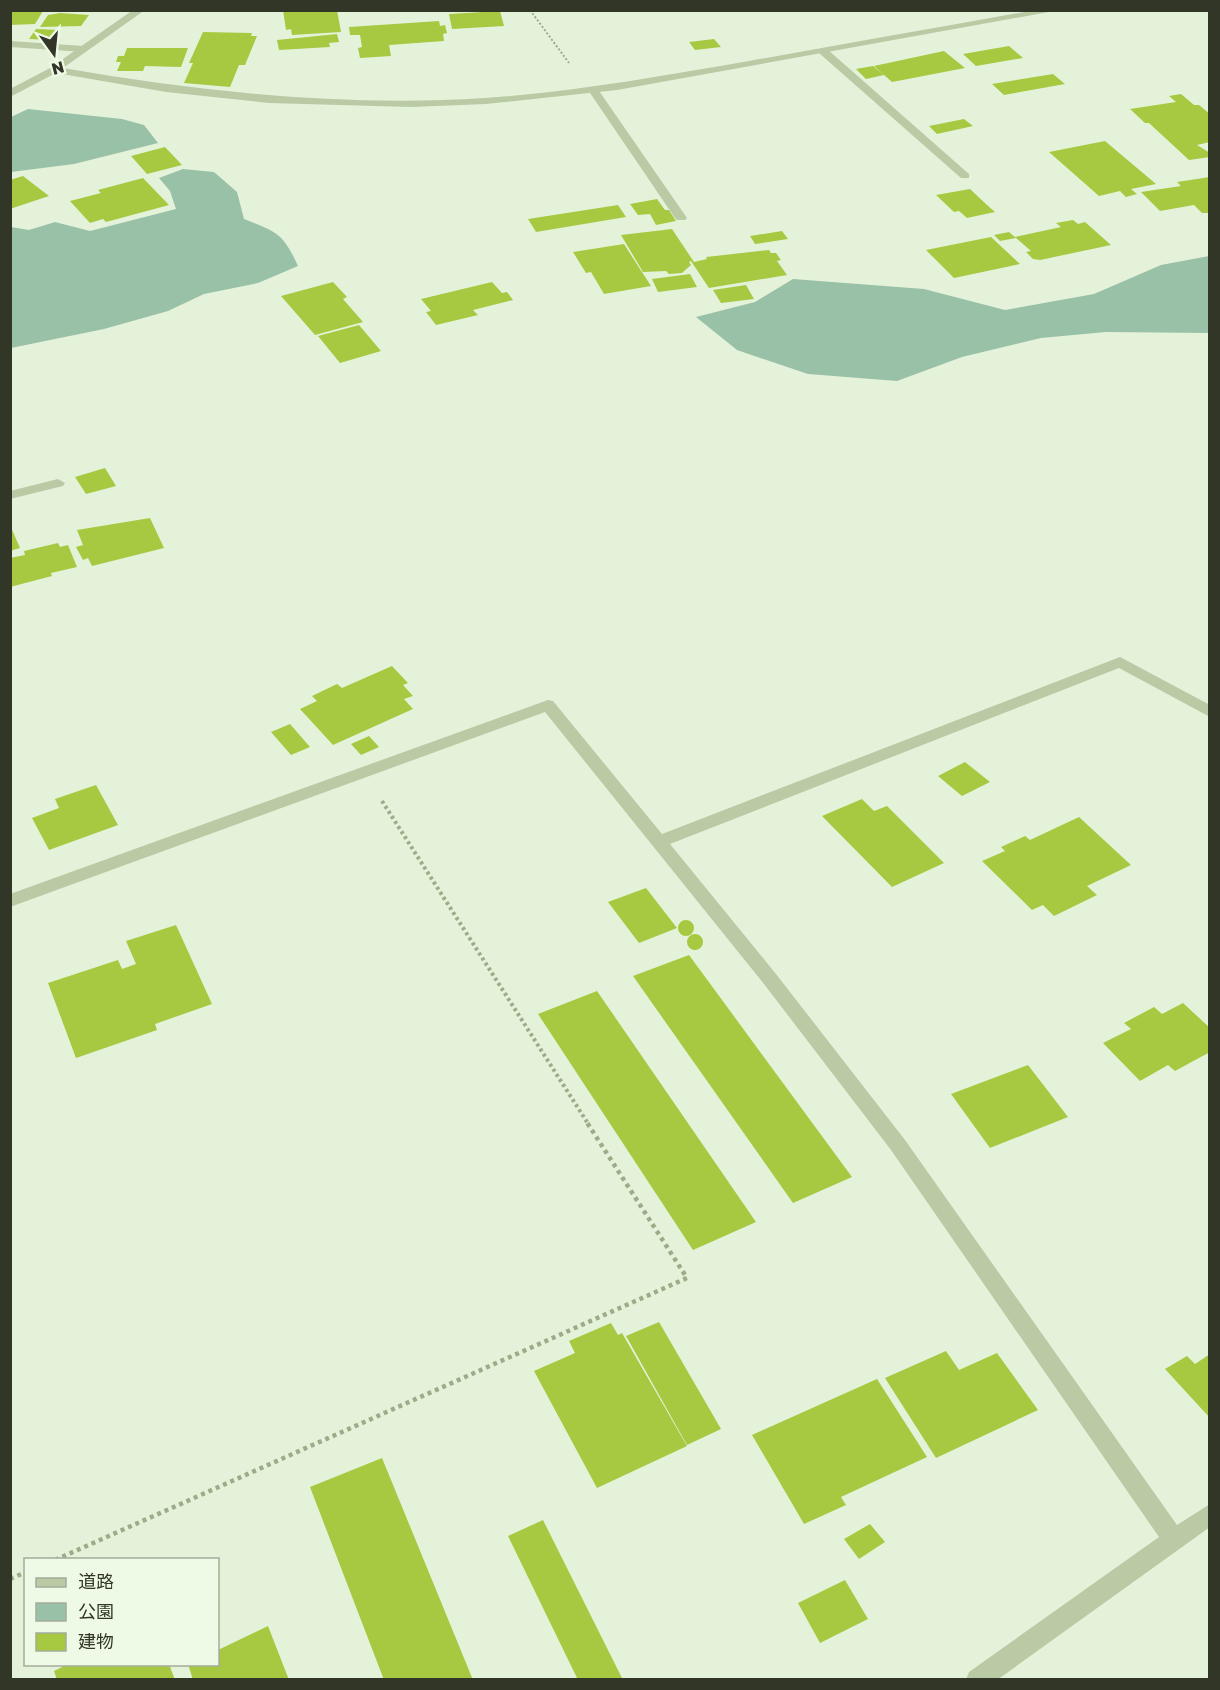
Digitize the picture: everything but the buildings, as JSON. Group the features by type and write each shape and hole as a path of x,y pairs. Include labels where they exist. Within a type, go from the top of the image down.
{"street":[{"path":"10,94 54,70 140,10"},
{"path":"54,70 166,89 269,100 411,104 486,101 590,91 1055,10"},
{"path":"10,44 84,49"},
{"path":"823,51 965,176"},
{"path":"590,91 681,218"},
{"path":"10,495 58,483"},
{"path":"660,841 1119,662 1209,712"},
{"path":"10,901 548,705 770,979 898,1145 1173,1538"},
{"path":"976,1680 1209,1514"}],"path":[{"path":"531,10 590,91"},
{"path":"59,1558 687,1278 364,772"},
{"path":"10,1579 24,1573"}],"green space":[{"path":"28,109 122,119 144,125 158,143 74,164 11,172 11,117"},
{"path":"183,169 214,172 237,192 244,219 278,235 288,247 298,266 258,283 204,294 168,311 104,329 11,348 11,227 29,230 55,222 90,231 176,209 170,191 159,178"},
{"path":"1209,256 1209,333 1106,332 1041,338 962,357 897,381 808,374 737,350 696,317 755,302 793,279 924,289 1005,310 1094,294 1161,265"}]}
